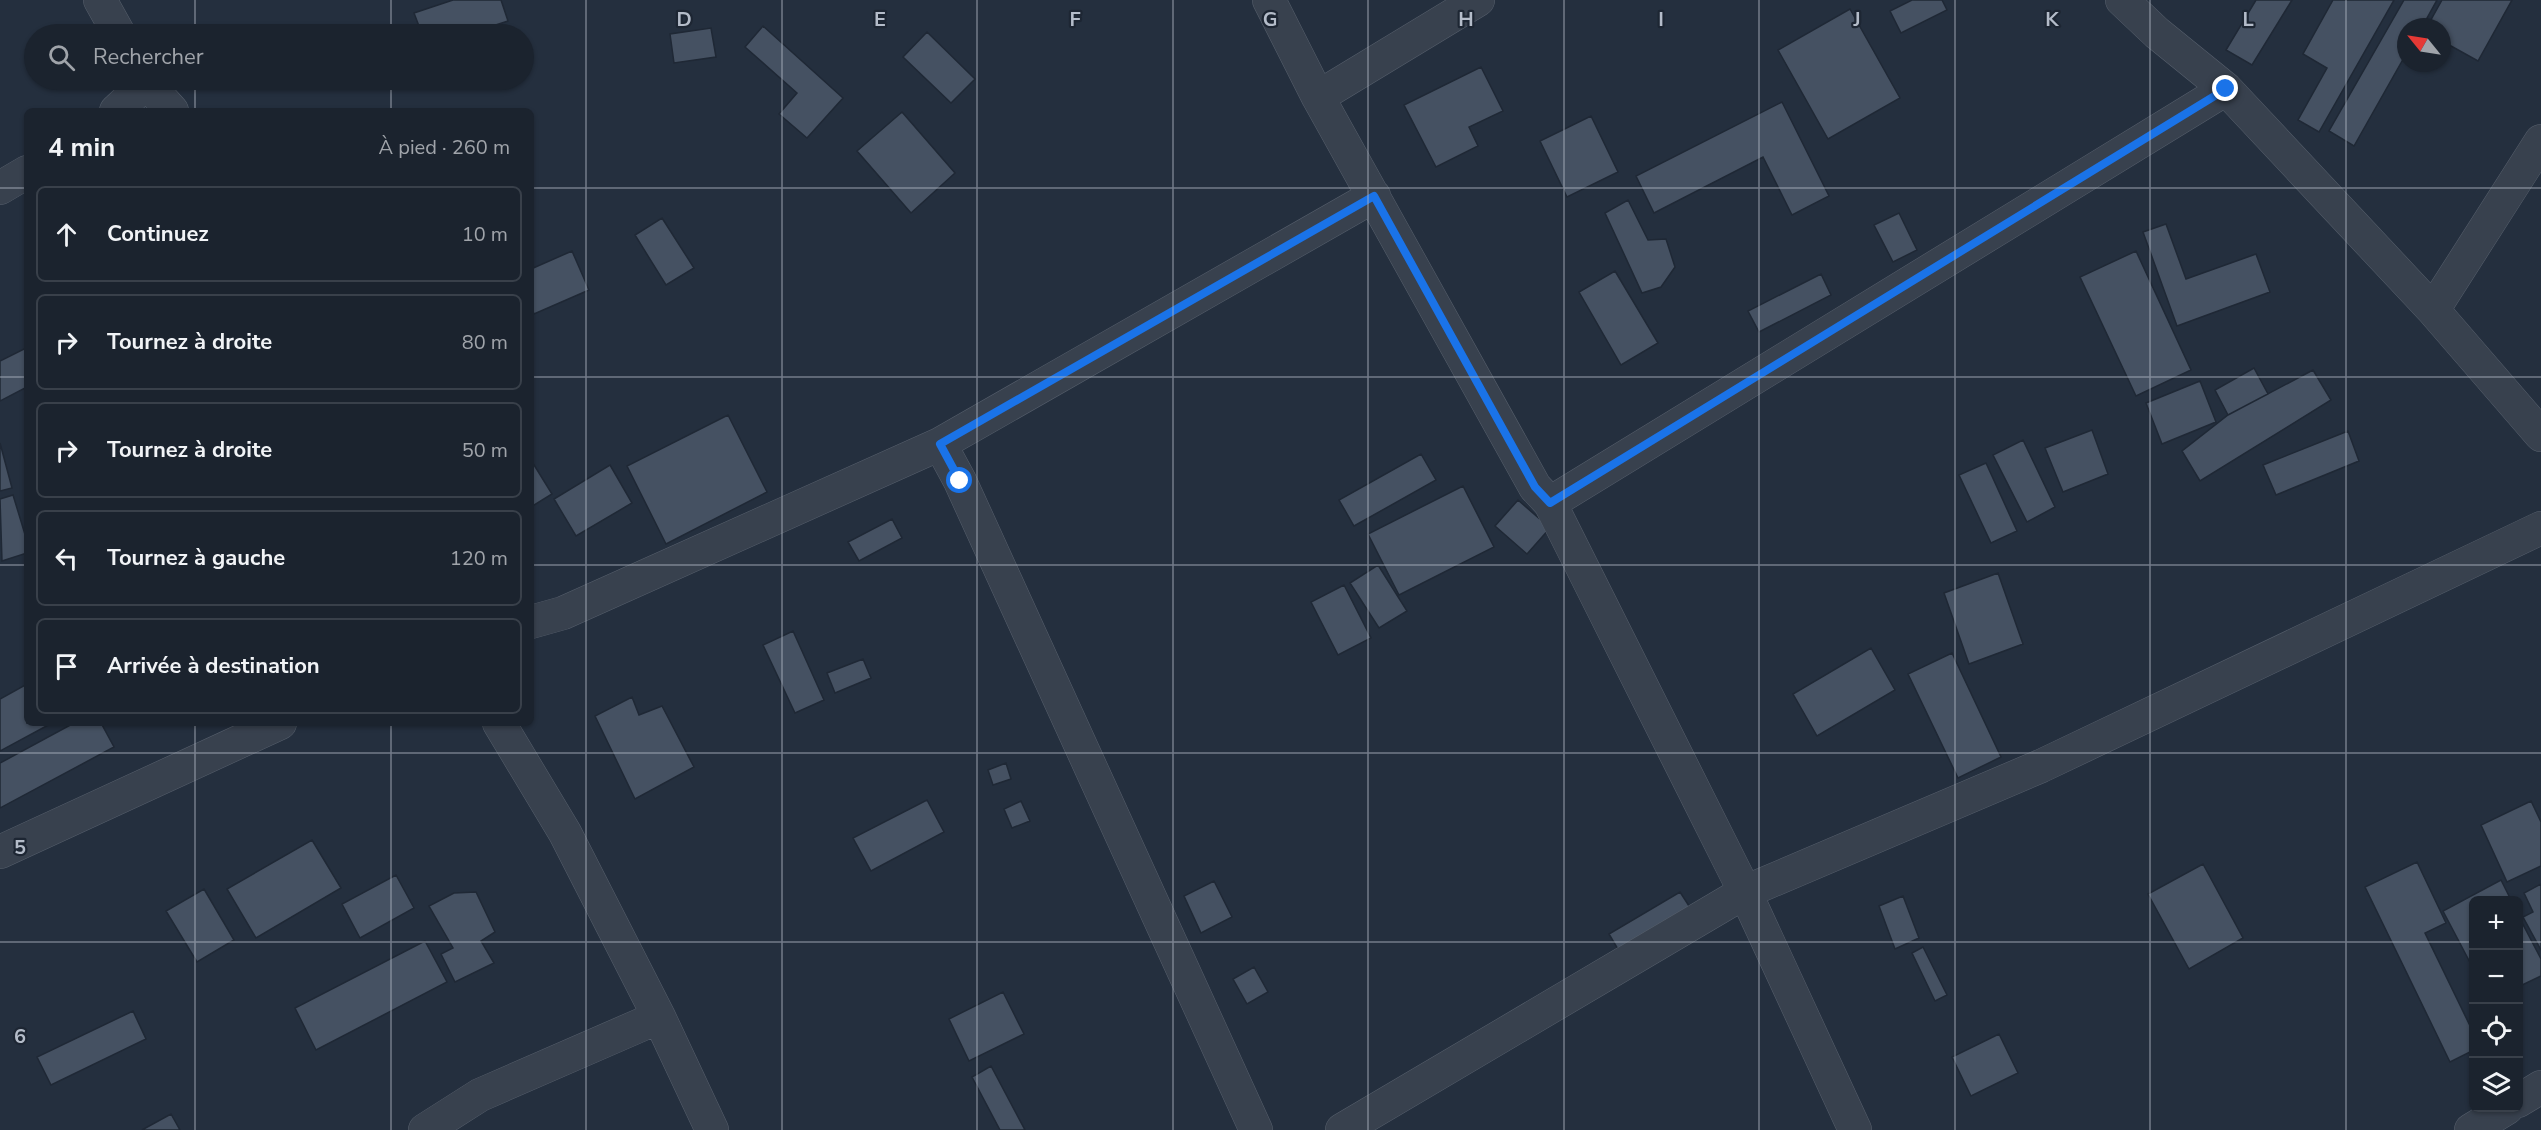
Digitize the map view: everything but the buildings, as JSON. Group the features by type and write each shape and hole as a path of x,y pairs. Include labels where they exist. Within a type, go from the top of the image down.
{"street":[{"path":"100,0 113,24"},
{"path":"1269,0 1318,97 1535,487 1550,503 1746,892 1855,1130"},
{"path":"1318,97 1478,0"},
{"path":"2122,0 2157,33 2226,89 2433,310 2541,435"},
{"path":"1550,503 2226,89"},
{"path":"119,108 136,90"},
{"path":"153,90 169,108"},
{"path":"2433,310 2541,141"},
{"path":"0,188 24,174"},
{"path":"534,621 563,612 940,444 1374,196"},
{"path":"940,444 960,481 1256,1130"},
{"path":"1342,1130 1746,892 2042,766 2541,528"},
{"path":"0,852 273,726"},
{"path":"501,726 565,833 659,1017 712,1130"},
{"path":"425,1130 480,1095 659,1017"},
{"path":"2523,1098 2541,1087"},
{"path":"2470,1130 2500,1112"}],"route":[{"path":"960,481 940,444 1374,196 1535,487 1550,503 2226,89"}]}
